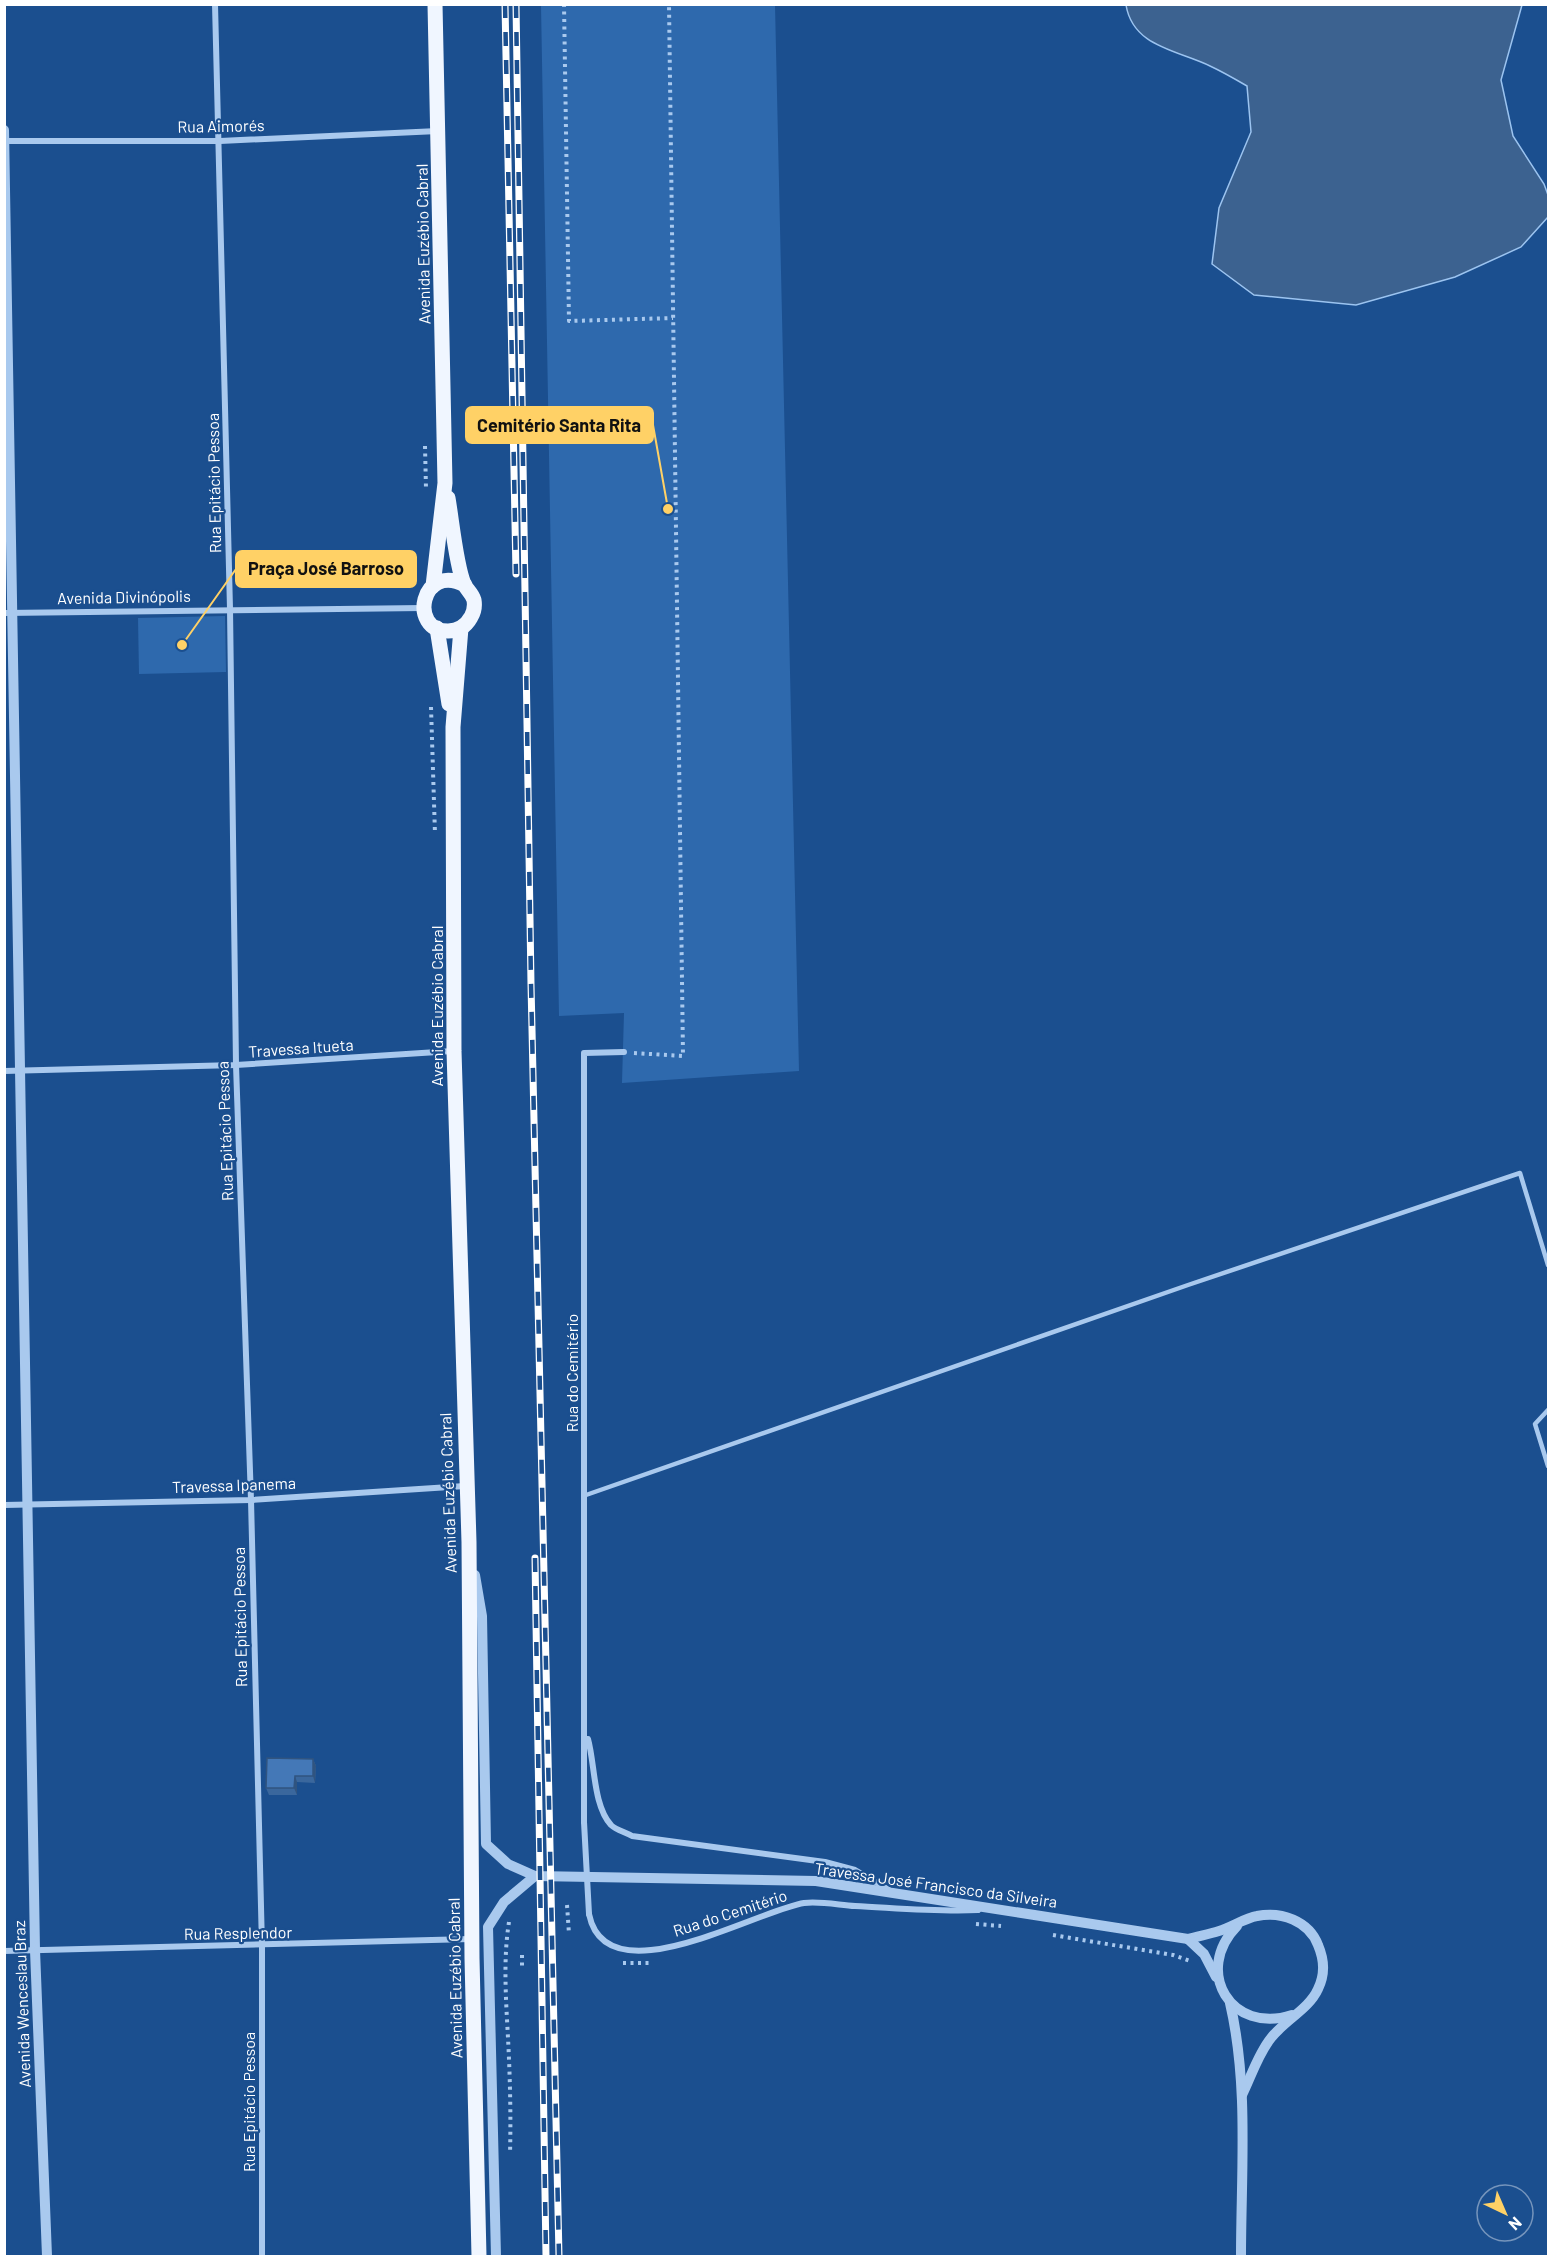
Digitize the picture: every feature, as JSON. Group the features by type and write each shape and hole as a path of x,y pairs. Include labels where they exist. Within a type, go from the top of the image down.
{"main road":[{"name":"Avenida Euzébio Cabral","path":"433,586 445,483 435,4"},
{"name":"Avenida Euzébio Cabral","path":"445,483 465,585 474,599 472,616 461,628 453,727 454,1051 465,1486 469,1542 472,1940 479,2256"},
{"path":"461,628 445,631 437,628 430,623 423,608 427,592 433,586 449,580 465,585"},
{"name":"Avenida Euzébio Cabral","path":"437,628 453,727"}],"street":[{"name":"Rua Epitácio Pessoa","path":"215,4 230,609 236,1065 251,1500 262,1947 262,2256"},
{"name":"Avenida Wenceslau Braz","path":"4,130 8,613 28,1505 35,1950 47,2256"},
{"name":"Rua Aimorés","path":"5,141 220,141 438,131"},
{"name":"Avenida Divinópolis","path":"8,613 423,608"},
{"name":"Travessa Itueta","path":"4,1071 236,1065 454,1051"},
{"name":"Rua do Cemitério","path":"624,1052 584,1053 586,1495 584,1822 589,1914 597,1934 612,1946 635,1953 665,1948 805,1903 945,1911 1007,1910"},
{"name":"Travessa Ipanema","path":"4,1505 251,1500 465,1486"},
{"name":"Travessa José Francisco da Silveira","path":"469,1542 482,1616 486,1844 508,1864 535,1876 816,1881 892,1891 1188,1939 1239,1924 1255,1916 1281,1916 1305,1926 1316,1940 1322,1956 1323,1973 1318,1989 1308,2003 1270,2038 1242,2095"},
{"name":"Rua do Cemitério","path":"586,1732 594,1763 598,1801 612,1826 632,1836 825,1862 855,1870 892,1891"},
{"path":"496,2256 488,1927 504,1902 535,1876"},
{"name":"Travessa José Francisco da Silveira","path":"1221,1988 1217,1970 1219,1953 1227,1936 1239,1924"},
{"name":"Travessa José Francisco da Silveira","path":"1188,1939 1204,1954 1230,2002 1244,2013 1261,2019 1278,2019 1295,2014"},
{"name":"Rua Resplendor","path":"4,1952 472,1940"},
{"name":"Travessa José Francisco da Silveira","path":"1230,2002 1236,2027 1242,2095 1241,2256"}],"lane":[{"path":"586,1495 1188,1285 1520,1173 1548,1265"},
{"path":"1548,1410 1535,1424 1548,1466"}],"path":[{"path":"564,4 568,321 673,318"},
{"path":"624,1052 683,1056 669,4"},
{"path":"567,1905 569,1934"},
{"path":"510,2157 507,1959 511,1915"},
{"path":"968,1923 1011,1927"},
{"path":"1043,1933 1173,1955 1194,1965"},
{"path":"522,1955 522,1970"},
{"path":"620,1962 644,1964 654,1962"}],"shaded area":[{"path":"541,5 775,5 799,1071 622,1083 624,1013 559,1016"},
{"path":"1126,5 1522,5 1501,80 1513,136 1544,184 1548,195 1548,217 1521,247 1455,277 1356,305 1254,295 1212,264 1219,208 1251,132 1247,86 1210,66 1147,39 1130,19"},
{"path":"225,616 226,672 139,674 138,618"}],"building":[{"path":"267,1758 313,1759 313,1776 295,1776 294,1788 266,1788"}],"railway":[{"path":"505,4 516,574"},
{"path":"516,4 531,984 559,2256"},
{"path":"535,1558 546,2256"}],"place":[{"name":"Cemitério Santa Rita","path":"668,509"},
{"name":"Praça José Barroso","path":"182,645"}]}
